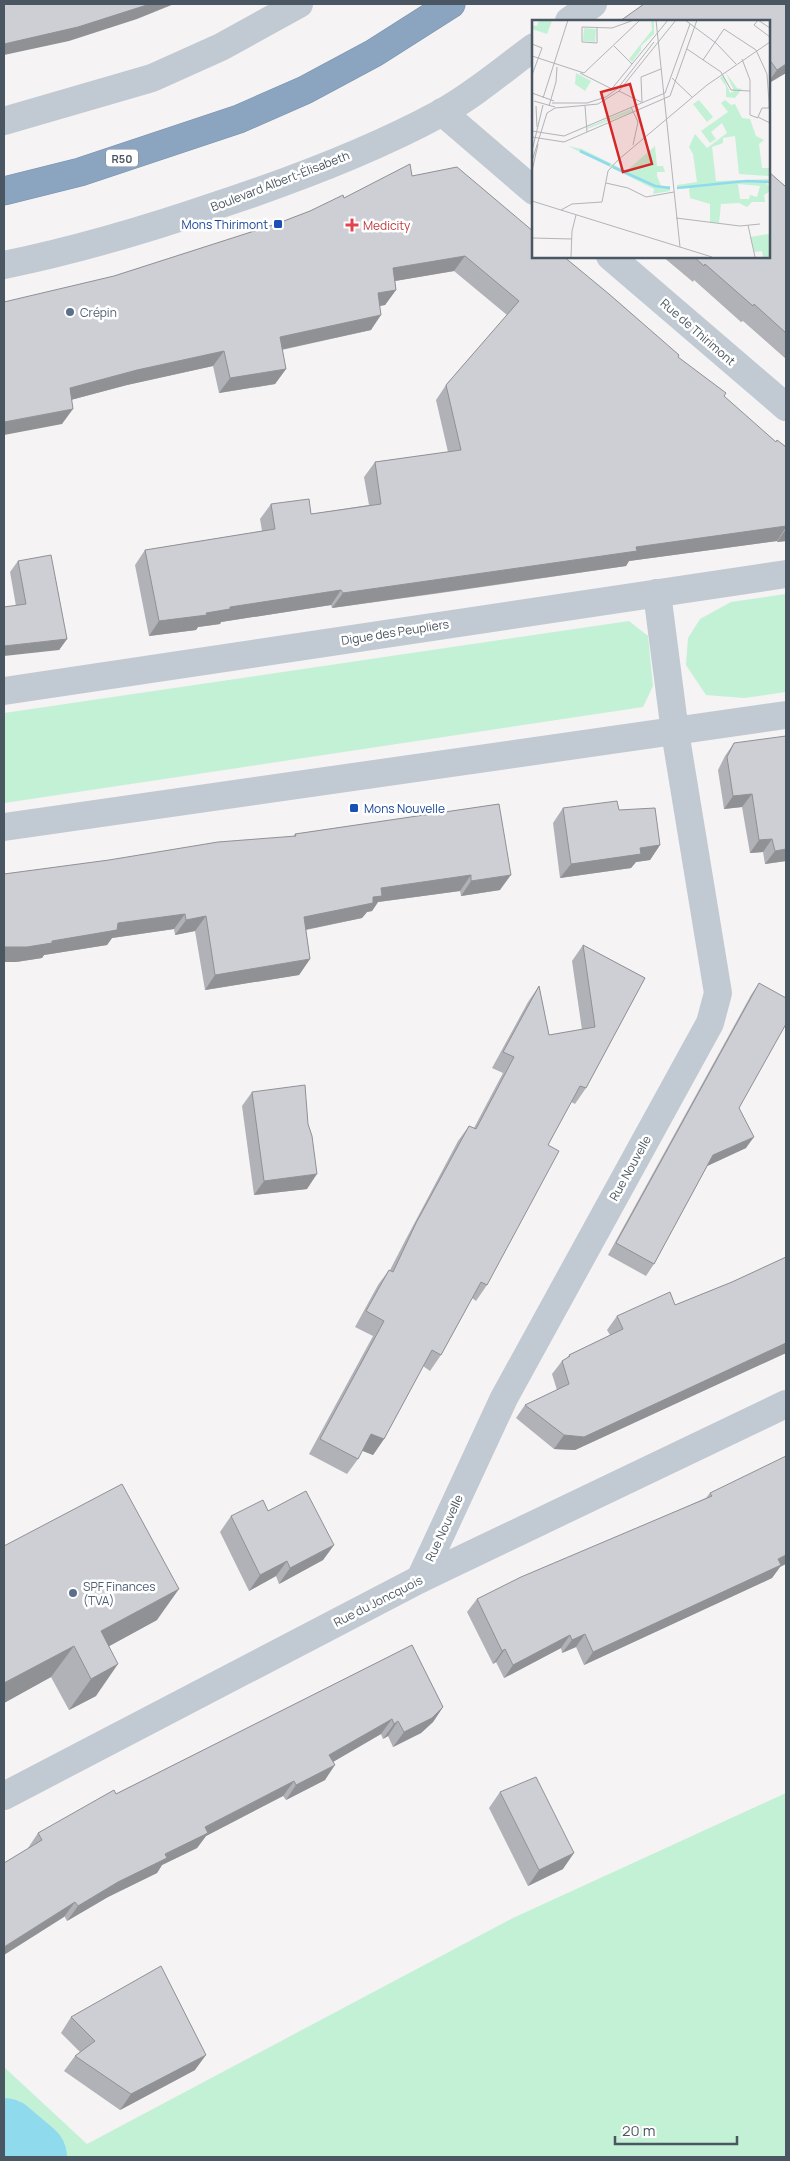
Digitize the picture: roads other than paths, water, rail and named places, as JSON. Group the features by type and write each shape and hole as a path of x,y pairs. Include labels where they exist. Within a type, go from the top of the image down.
{"highway":[{"name":"R50","path":"4,191 80,172 239,119 305,90 365,57 452,4"},
{"path":"4,209 87,183 239,119"}],"street":[{"path":"570,20 593,4"},
{"path":"4,121 152,78 221,46 286,7"},
{"name":"Boulevard Albert-Élisabeth","path":"4,264 47,256 157,226 270,188 370,147 442,112 532,48"},
{"path":"442,112 532,188"},
{"name":"Rue de Thirimont","path":"612,258 786,407"},
{"name":"Digue des Peupliers","path":"4,691 786,574"},
{"name":"Rue Nouvelle","path":"420,1579 504,1398 710,1023 718,993 675,732 657,593"},
{"path":"4,827 786,715"},
{"name":"Rue du Joncquois","path":"4,1796 420,1579 786,1404"}],"waterway":[{"path":"4,2135 30,2157"}],"place":[{"name":"Mons Thirimont","path":"278,224"},
{"name":"Medicity","path":"352,225"},
{"name":"Crépin","path":"70,312"},
{"name":"Mons Nouvelle","path":"354,808"},
{"name":"SPF Finances (TVA)","path":"73,1593"}]}
